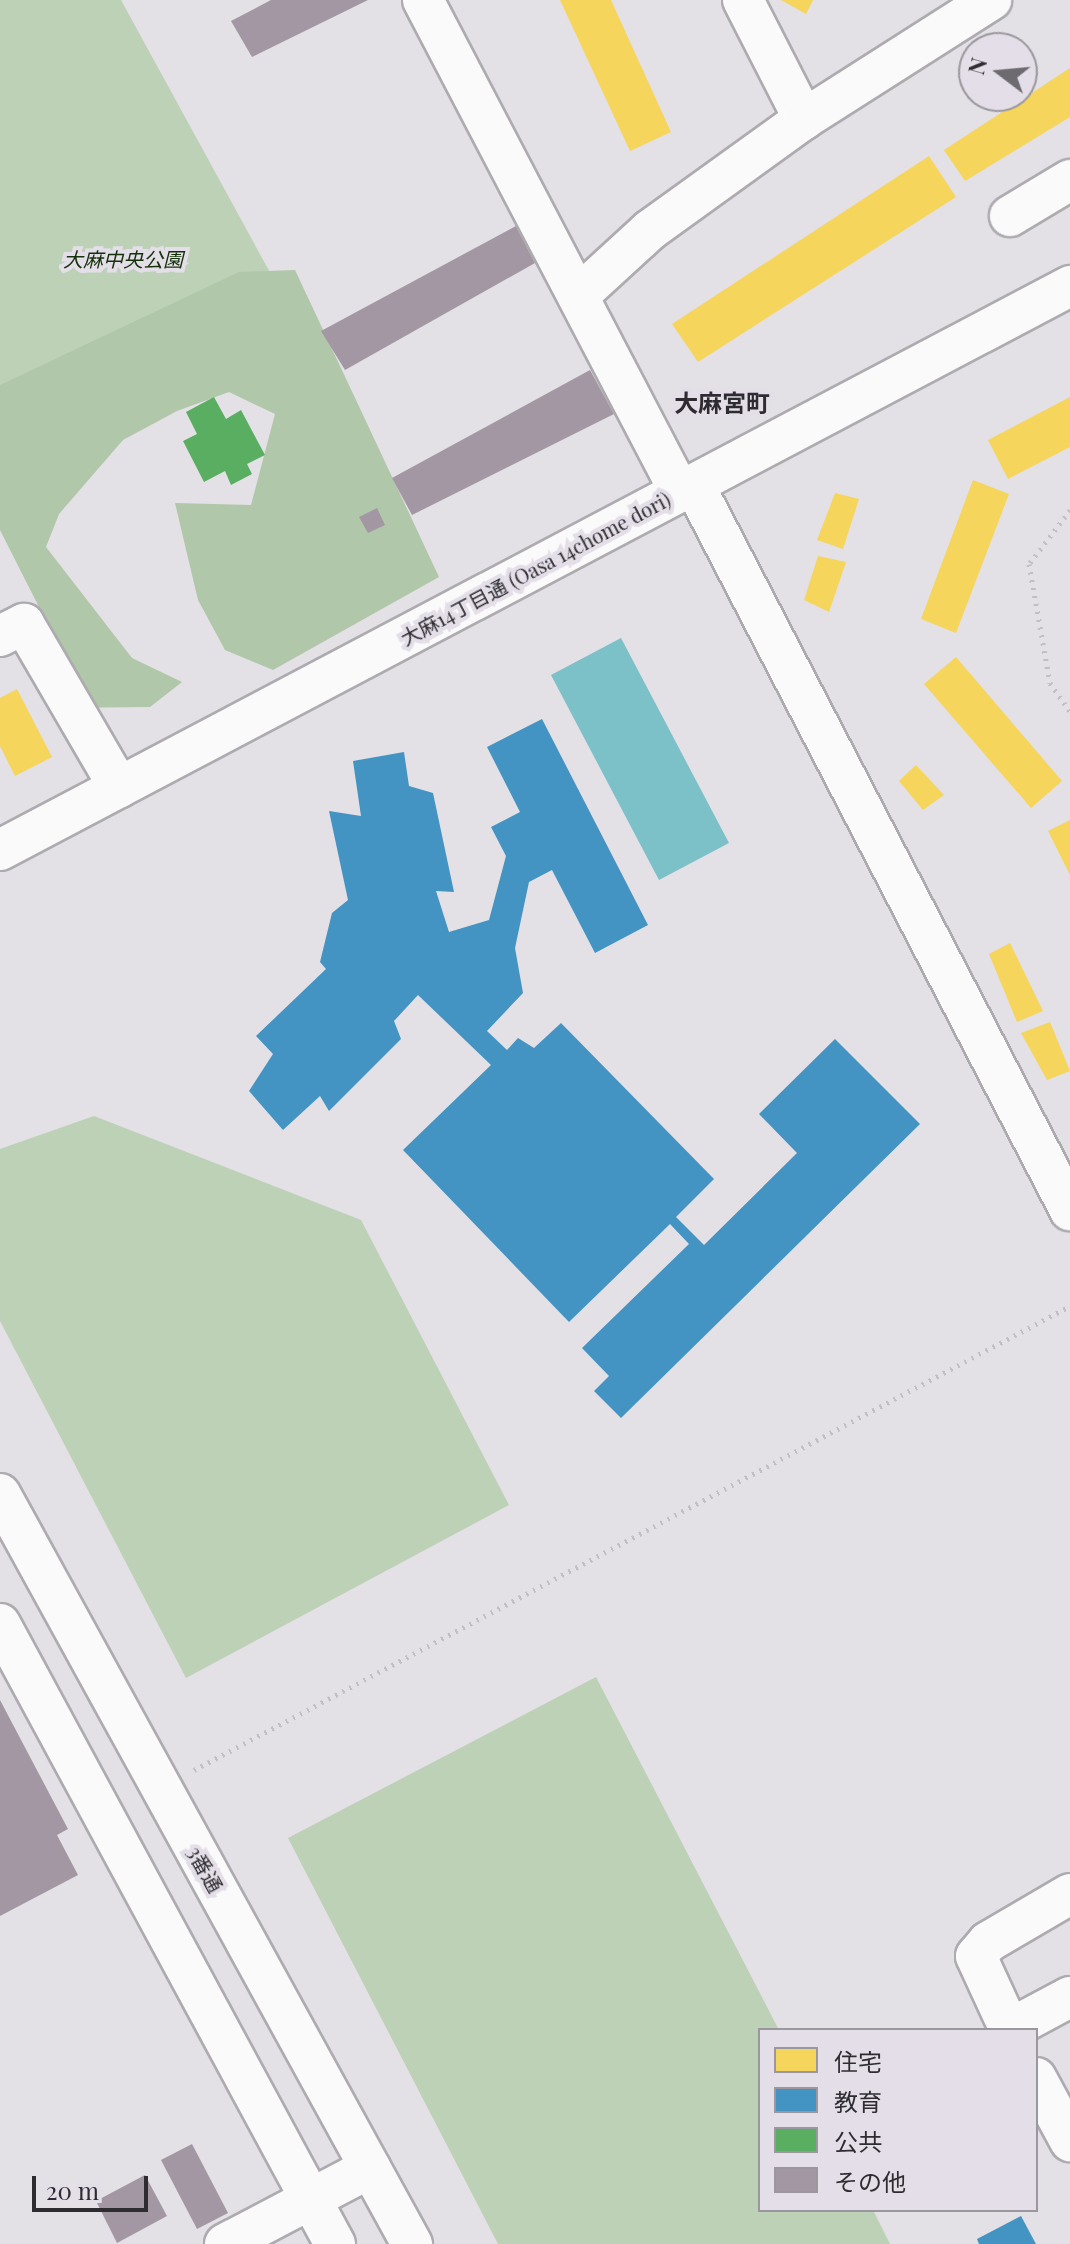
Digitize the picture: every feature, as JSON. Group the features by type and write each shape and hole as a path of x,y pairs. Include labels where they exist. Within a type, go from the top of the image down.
{"street":[{"path":"423,0 578,296 687,488 1070,1210"},
{"path":"743,0 804,119"},
{"path":"578,296 650,230 804,119 991,0"},
{"path":"1010,216 1070,180"},
{"name":"大麻14丁目通 (Oasa 14chome dori)","path":"0,850 1070,286"},
{"path":"0,636 24,624 119,787"},
{"name":"3番通","path":"0,1494 412,2244"},
{"path":"0,1624 335,2244"},
{"path":"1010,2028 976,1956 988,1942 1070,1894"},
{"path":"1012,2028 1070,1997"},
{"path":"1038,2082 1070,2141"},
{"path":"225,2244 370,2168"}],"path":[{"path":"1070,510 1029,564 1050,683 1070,712"},
{"path":"161,1787 1070,1306"}],"green space":[{"name":"大麻中央公園","path":"0,0 121,0 290,309 0,473"},
{"path":"295,270 439,577 273,670 225,650 198,600 175,503 251,505 275,414 229,392 177,411 123,440 59,514 46,547 132,658 182,682 150,707 57,708 36,668 42,613 0,530 0,385 239,272"},
{"path":"94,1116 361,1220 509,1505 186,1678 0,1321 0,1149"},
{"path":"596,1677 778,2028 758,2028 758,2212 874,2212 890,2244 498,2244 288,1838"}],"water":[{"path":"621,638 729,843 659,880 551,675"}],"building: 住宅":[{"path":"560,0 611,0 671,132 630,151"},
{"path":"781,0 813,0 806,14"},
{"path":"1070,68 1070,117 965,181 944,150 1002,112 1038,112 1038,89"},
{"path":"929,156 956,197 698,362 672,324"},
{"path":"1070,397 1070,447 1008,479 988,440"},
{"path":"973,480 1009,494 956,633 921,619"},
{"path":"835,493 859,499 843,549 817,540"},
{"path":"818,556 846,562 829,612 804,600"},
{"path":"956,657 1062,781 1031,808 924,684"},
{"path":"17,689 52,757 15,776 0,746 0,698"},
{"path":"916,765 944,795 923,810 899,781"},
{"path":"1070,820 1070,875 1048,831"},
{"path":"1010,943 1043,1011 1017,1022 989,954"},
{"path":"1050,1022 1070,1071 1047,1080 1021,1033"}],"building: 教育":[{"path":"542,719 648,925 595,953 552,870 529,882 515,948 523,993 487,1031 507,1050 518,1038 534,1048 561,1023 714,1179 676,1217 704,1245 797,1153 759,1114 835,1039 920,1124 621,1418 594,1391 609,1376 582,1348 689,1244 670,1224 569,1322 403,1150 491,1065 418,995 394,1021 401,1039 329,1111 320,1096 283,1130 249,1091 273,1054 256,1036 326,969 320,962 332,913 348,900 329,811 361,816 353,761 404,752 409,786 433,793 454,892 436,891 449,932 489,920 506,856 491,827 520,812 487,747"},
{"path":"1021,2216 1036,2244 979,2244 977,2239"}],"building: 公共":[{"path":"214,397 226,419 241,410 265,455 247,464 252,474 231,485 225,471 204,482 183,441 197,434 186,412"}],"building: その他":[{"path":"271,0 368,0 252,57 231,21"},
{"path":"516,226 535,263 345,370 321,331"},
{"path":"590,370 614,414 412,515 392,478"},
{"path":"377,508 385,525 368,533 359,517"},
{"path":"0,1700 68,1829 57,1835 78,1875 0,1916"},
{"path":"192,2144 228,2213 197,2229 161,2160"},
{"path":"145,2175 167,2216 117,2243 96,2201"}],"district":[{"name":"大麻宮町","path":"722,403"}]}
